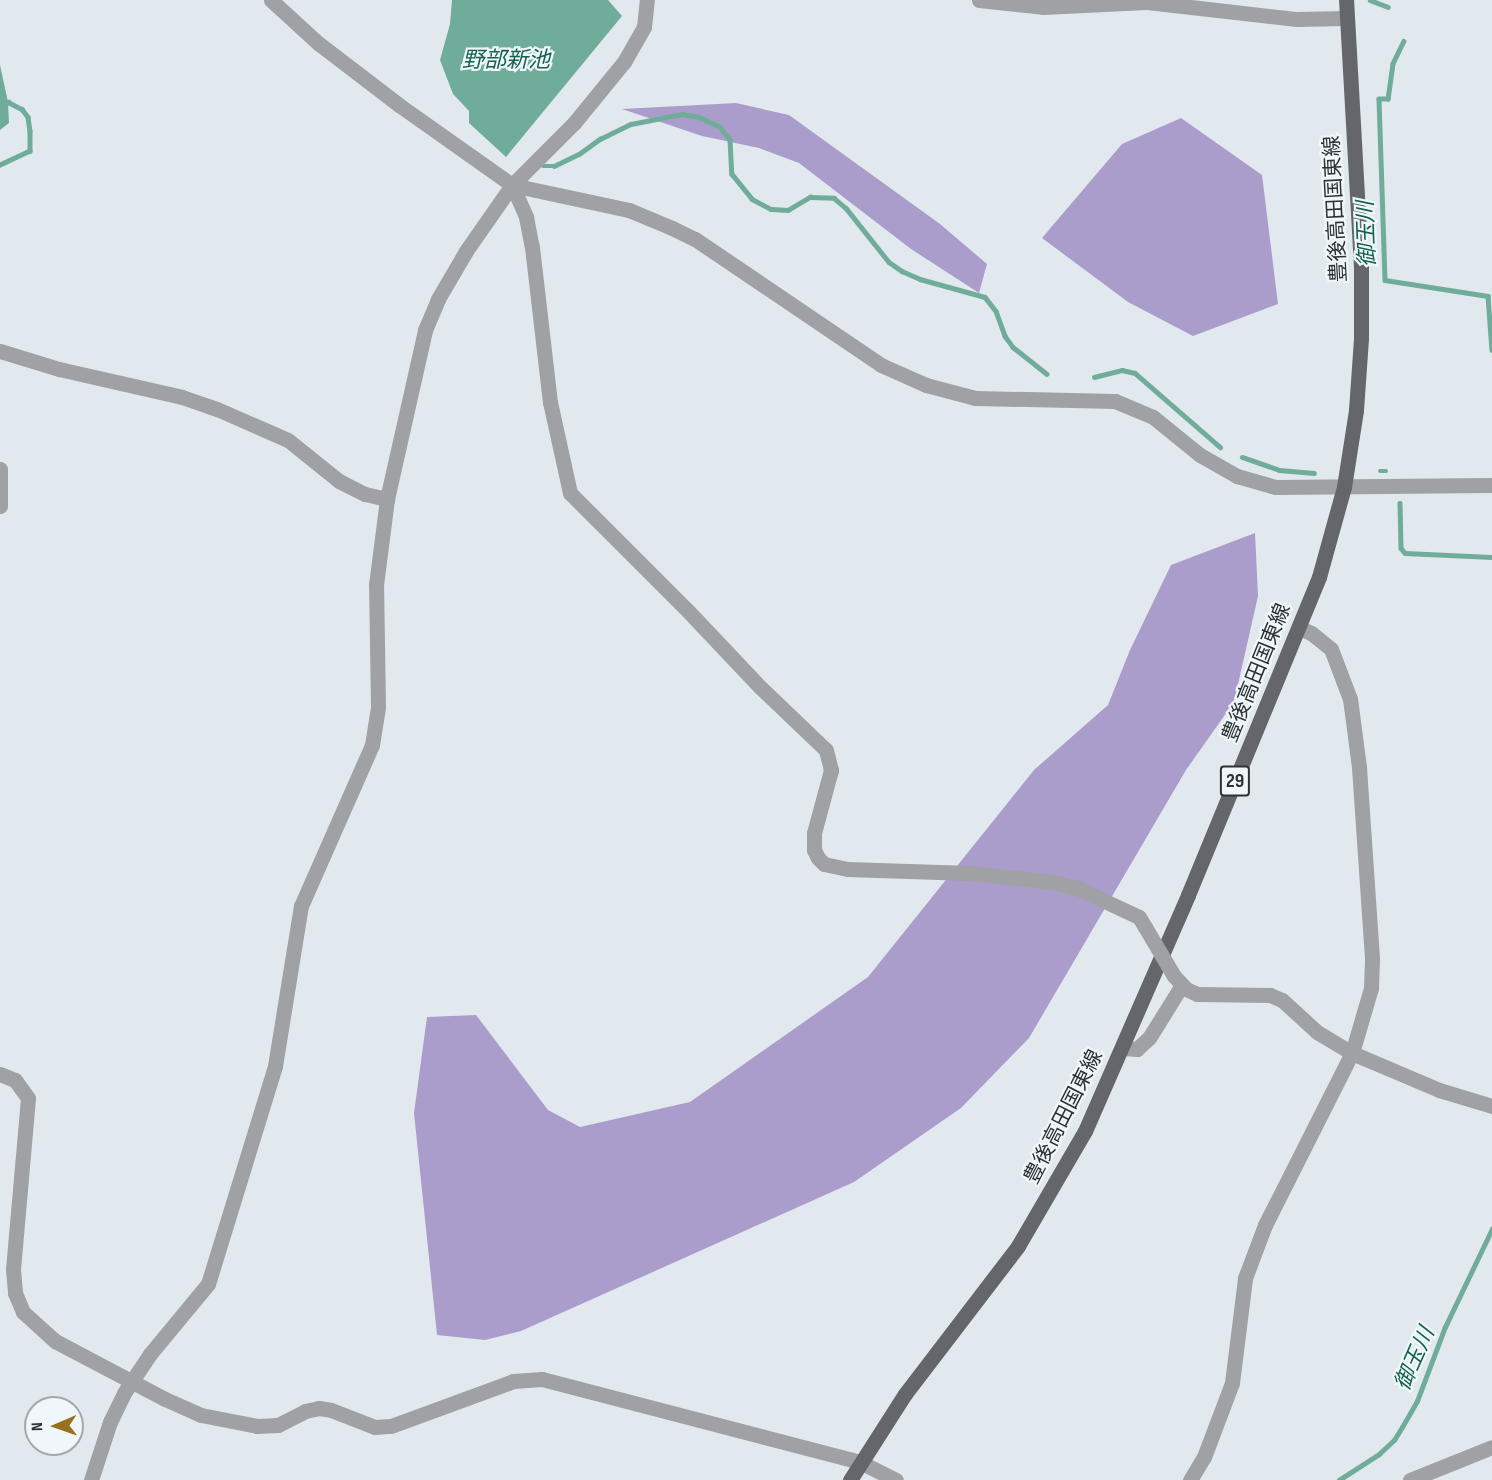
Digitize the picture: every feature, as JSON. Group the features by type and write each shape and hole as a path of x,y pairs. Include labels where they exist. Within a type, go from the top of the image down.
{"main road":[{"name":"豊後高田国東線","path":"850,1480 905,1394 1018,1246 1085,1131 1123,1048 1319,577 1344,487 1356,410 1361,338 1361,267 1346,0"}],"street":[{"path":"271,0 318,43 399,105 512,185 629,210 695,239 881,365 926,385 975,398 1115,401 1153,417 1200,455 1237,476 1255,483 1299,489 1492,485"},
{"path":"92,1480 110,1422 131,1382 150,1354 208,1284 275,1066 301,906 372,745 378,707 376,585 387,499 417,361 438,299 466,251 512,185 574,123 624,63 644,27 646,0"},
{"path":"979,0 1043,7 1146,1 1297,19 1347,18"},
{"path":"512,185 528,227 550,402 570,493 760,687 826,750 831,770 814,833 814,850 824,864 847,869 970,873 1052,882 1077,888 1139,917 1178,980 1191,992 1205,995 1270,995 1282,1000 1317,1032 1352,1053 1439,1090 1492,1106"},
{"path":"0,351 59,369 182,397 217,409 288,440 339,481 365,494 387,499"},
{"path":"0,469 0,506"},
{"path":"1190,1480 1204,1457 1232,1383 1245,1278 1265,1225 1352,1053 1371,988 1372,958 1356,733 1350,699 1331,649 1317,636 1299,628"},
{"path":"1123,1048 1137,1049 1149,1038 1178,980"},
{"path":"0,1074 15,1080 23,1088 28,1110 13,1269 15,1293 23,1312 46,1335 131,1382 201,1415 257,1426 278,1425 305,1410 319,1408 332,1410 375,1427 391,1426 513,1381 542,1379 860,1462 896,1480"},
{"path":"1410,1480 1492,1447"}],"shaded area":[{"path":"736,103 789,115 940,224 987,264 979,293 911,249 799,163 759,148 702,136 622,109"},
{"path":"1181,118 1262,175 1278,304 1193,336 1128,302 1042,238 1122,144"},
{"path":"1255,533 1258,596 1234,702 1186,770 1029,1038 961,1108 854,1182 521,1331 485,1340 437,1335 414,1113 427,1017 476,1015 548,1110 580,1127 690,1102 868,977 1034,770 1108,705 1130,650 1171,565"}],"water":[{"name":"野部新池","path":"452,0 608,0 622,16 506,157 469,123 469,111 453,94 440,60 450,24"},
{"path":"0,65 8,102 9,123 0,130"}],"waterway":[{"name":"御玉川","path":"1370,0 1388,7"},
{"name":"御玉川","path":"1404,41 1393,64 1388,99 1379,99 1385,280 1488,296 1492,350"},
{"path":"0,105 8,102 22,109 28,117 30,131 30,151 0,165"},
{"path":"543,166 554,166 631,124 682,114 699,117 720,127 730,140 732,174 752,199 771,209 788,210 810,197 834,198 846,208 889,262 902,271 920,279 985,297 996,311 1005,336 1013,347 1047,374"},
{"path":"1094,377 1122,370 1135,373 1220,447"},
{"path":"1242,457 1279,470 1314,473"},
{"path":"1380,471 1386,471"},
{"path":"1400,503 1401,548 1405,553 1492,557"},
{"name":"御玉川","path":"1339,1480 1379,1454 1394,1440 1402,1427 1417,1401 1445,1327 1492,1229"}]}
